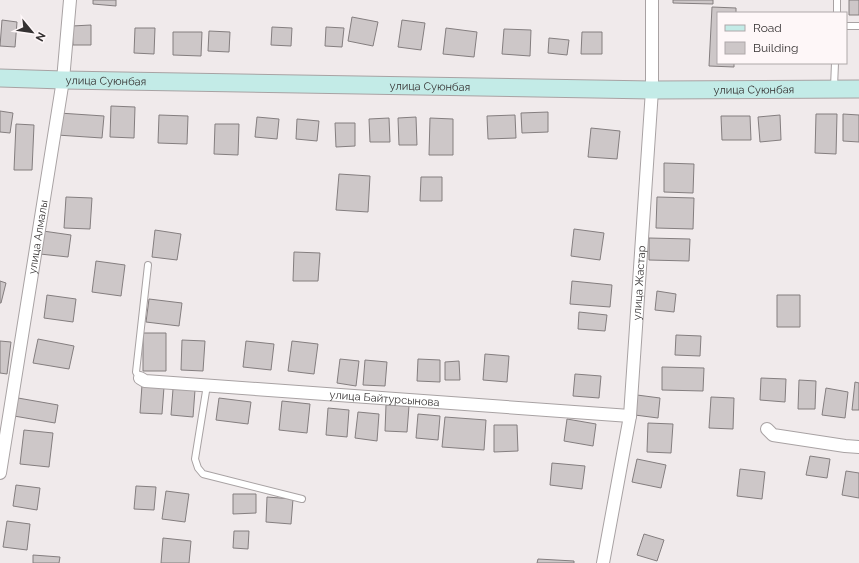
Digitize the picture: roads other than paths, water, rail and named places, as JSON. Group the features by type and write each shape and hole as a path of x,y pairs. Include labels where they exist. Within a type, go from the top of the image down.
{"main road":[{"name":"улица Суюнбая","path":"0,78 652,90 859,89"}],"street":[{"name":"улица Алмалы","path":"0,473 63,80 70,0"},
{"name":"улица Жастар","path":"603,563 630,416 652,90 652,0"},
{"name":"улица Байтурсынова","path":"140,378 145,381 630,416"},
{"path":"767,429 773,435 859,447"}],"lane":[{"path":"837,0 837,12"},
{"path":"847,26 859,26"},
{"path":"834,89 835,64"},
{"path":"140,378 136,372 148,265"},
{"path":"207,385 196,459 198,468 203,474 302,499"}]}
